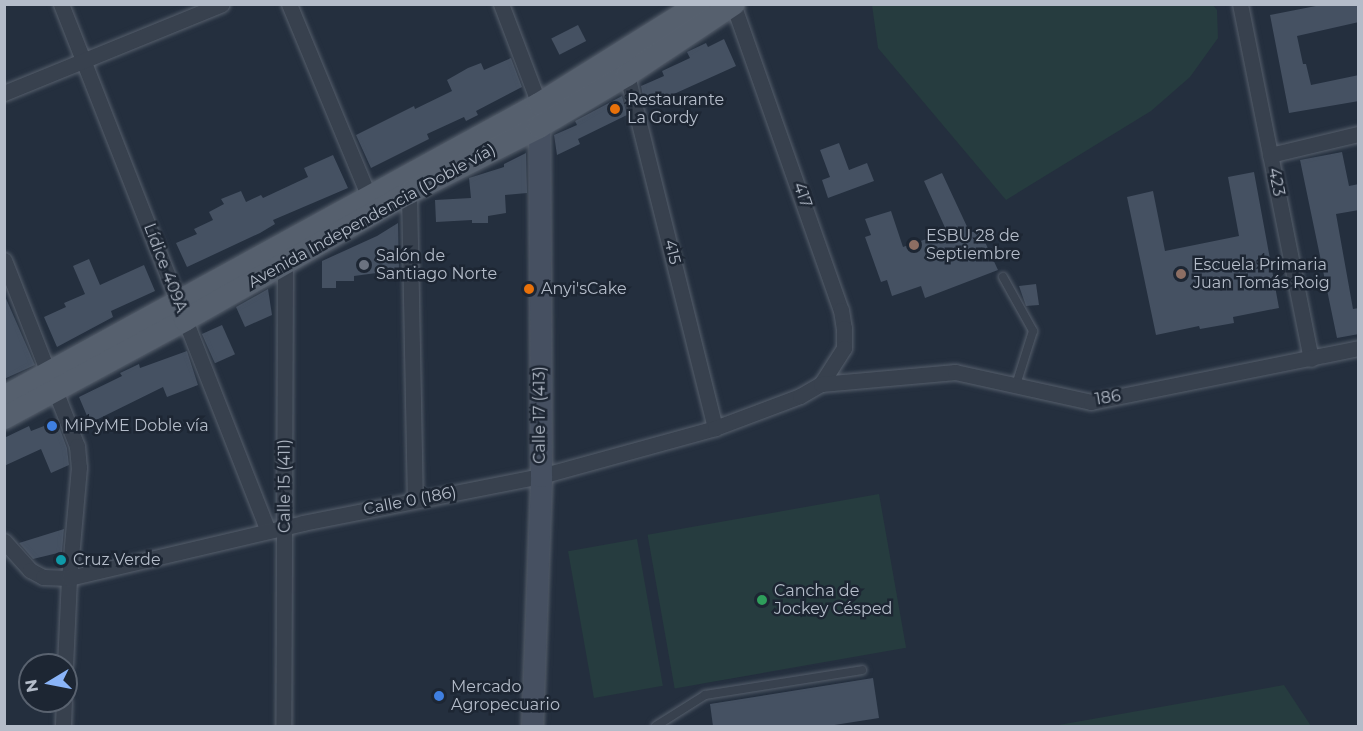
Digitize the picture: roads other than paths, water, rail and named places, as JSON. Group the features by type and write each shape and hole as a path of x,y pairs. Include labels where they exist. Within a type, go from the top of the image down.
{"main road":[{"name":"Avenida Independencia (Doble vía)","path":"372,204 409,193 539,115 699,4"},
{"name":"Avenida Independencia (Doble vía)","path":"4,418 52,381 372,204 539,115 627,75 733,5"},
{"name":"Calle 17 (413)","path":"532,726 541,476 539,115"},
{"name":"Avenida Independencia (Doble vía)","path":"4,397 52,381"}],"street":[{"name":"Lídice 409A","path":"61,4 86,61 268,531"},
{"path":"4,93 222,4"},
{"path":"289,4 372,204"},
{"path":"501,4 539,115"},
{"name":"423","path":"1240,4 1311,359"},
{"name":"417","path":"733,5 841,310 844,348 821,384"},
{"name":"415","path":"627,75 715,428"},
{"path":"1270,155 1359,134"},
{"path":"409,193 415,499"},
{"name":"Calle 15 (411)","path":"280,255 285,527 283,726"},
{"path":"4,260 77,446 80,467 69,578 66,653"},
{"name":"186","path":"821,384 955,372 1091,402 1359,348"},
{"name":"Calle 0 (186)","path":"4,541 30,570 43,577 69,578 285,527 415,499 541,476 715,428 800,396 821,384"}],"lane":[{"path":"1003,277 1033,331 1016,385"},
{"path":"656,726 705,695 862,670"}],"place":[{"name":"Restaurante La Gordy","path":"615,109"},
{"name":"ESBU 28 de Septiembre","path":"914,245"},
{"name":"Salón de Santiago Norte","path":"364,265"},
{"name":"Escuela Primaria Juan Tomás Roig","path":"1181,274"},
{"name":"Anyi'sCake","path":"529,289"},
{"name":"MiPyME Doble vía","path":"52,426"},
{"name":"Cruz Verde","path":"61,560"},
{"name":"Cancha de Jockey Césped","path":"762,600"},
{"name":"Mercado Agropecuario","path":"439,696"}]}
